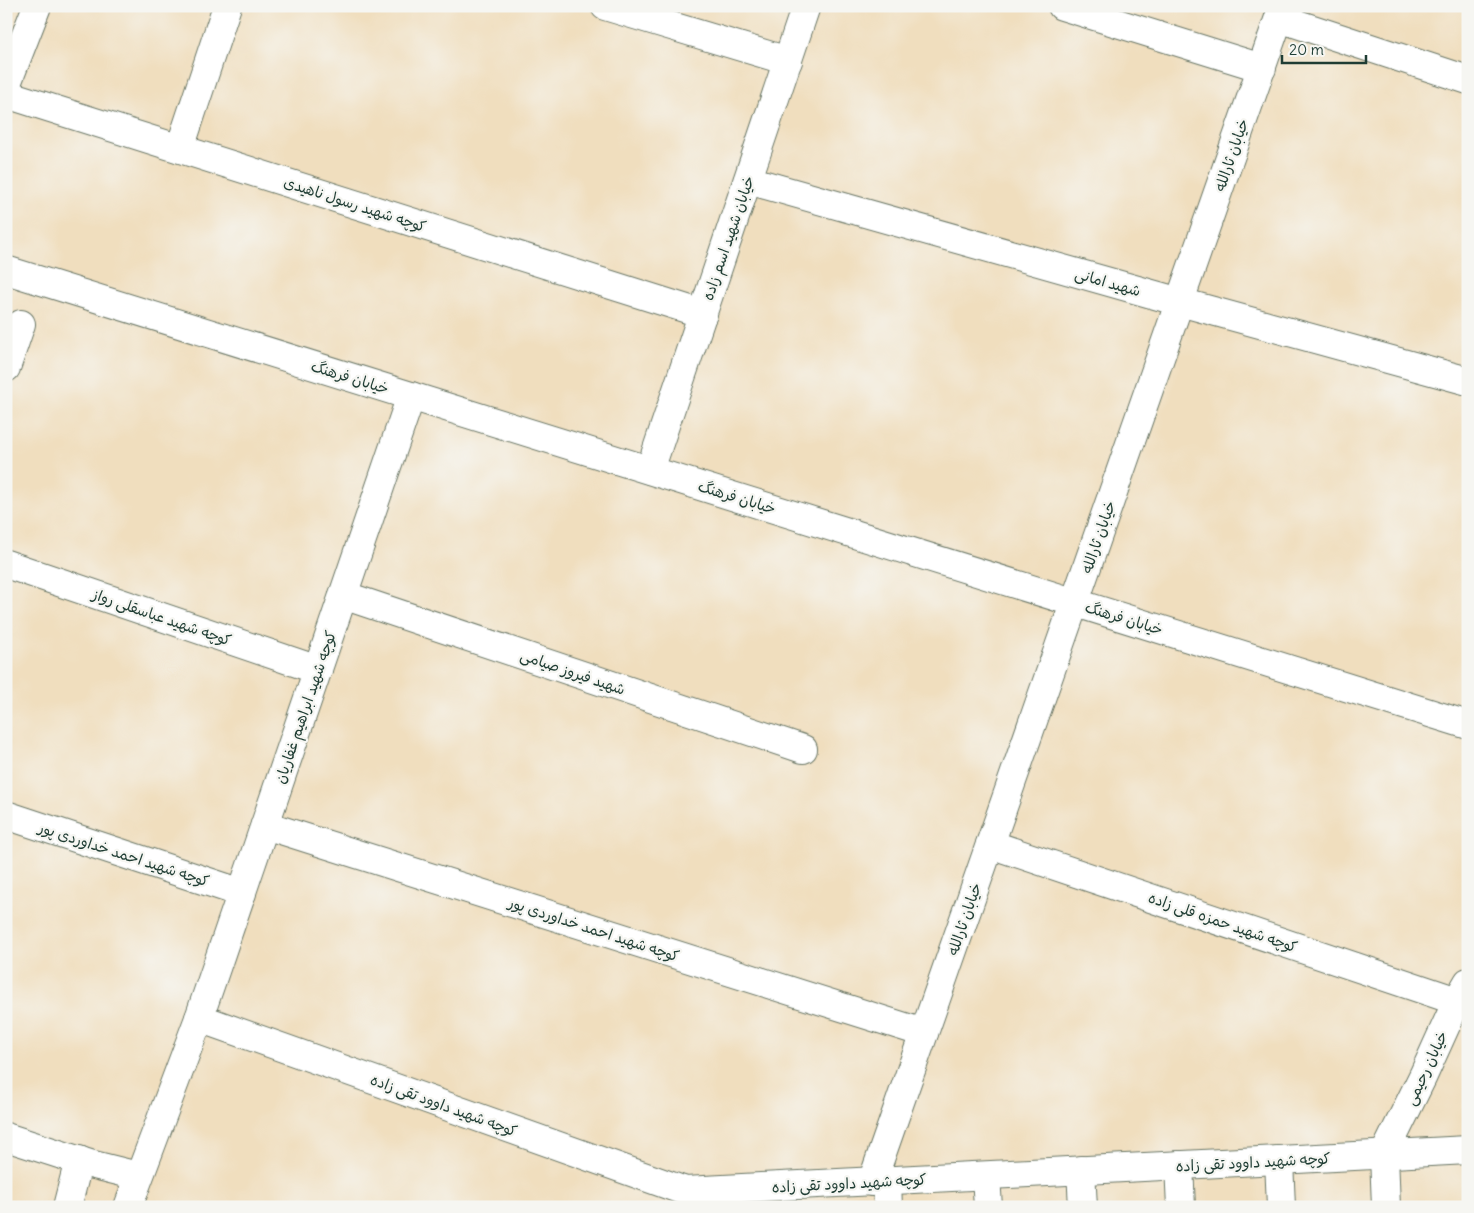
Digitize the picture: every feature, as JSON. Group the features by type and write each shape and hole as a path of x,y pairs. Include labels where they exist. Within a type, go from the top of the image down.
{"street":[{"path":"6,86 37,6"},
{"path":"180,148 227,6"},
{"path":"604,6 788,61"},
{"name":"خیابان شهید اسم زاده","path":"650,470 806,6"},
{"path":"1062,6 1262,68"},
{"path":"1281,12 1468,80"},
{"name":"خیابان ثارالله","path":"882,1190 924,1033 1281,12"},
{"name":"کوچه شهید رسول ناهیدی","path":"6,94 703,314"},
{"name":"شهید امانی","path":"748,180 1468,382"},
{"name":"خیابان فرهنگ","path":"6,270 1468,725"},
{"path":"6,368 21,324"},
{"name":"کوچه شهید ابراهیم غفاریان","path":"128,1207 138,1176 199,1018 411,396"},
{"name":"کوچه شهید عباسقلی رواز","path":"6,564 318,670"},
{"name":"شهید فیروز صیامی","path":"343,596 803,749"},
{"name":"کوچه شهید احمد خداوردی پور","path":"6,815 242,893"},
{"name":"کوچه شهید احمد خداوردی پور","path":"265,825 924,1033"},
{"name":"کوچه شهید حمزه قلی زاده","path":"990,844 1462,991"},
{"name":"خیابان رحیمی","path":"1384,1155 1462,991"},
{"name":"کوچه شهید داوود تقی زاده","path":"199,1018 685,1199 796,1196 882,1190 986,1176 1081,1170 1468,1150"},
{"path":"6,1137 138,1176"},
{"path":"1384,1155 1386,1207"},
{"path":"67,1207 79,1160"},
{"path":"1279,1160 1281,1207"},
{"path":"1179,1165 1181,1207"},
{"path":"1081,1170 1084,1207"},
{"path":"986,1176 988,1207"}]}
